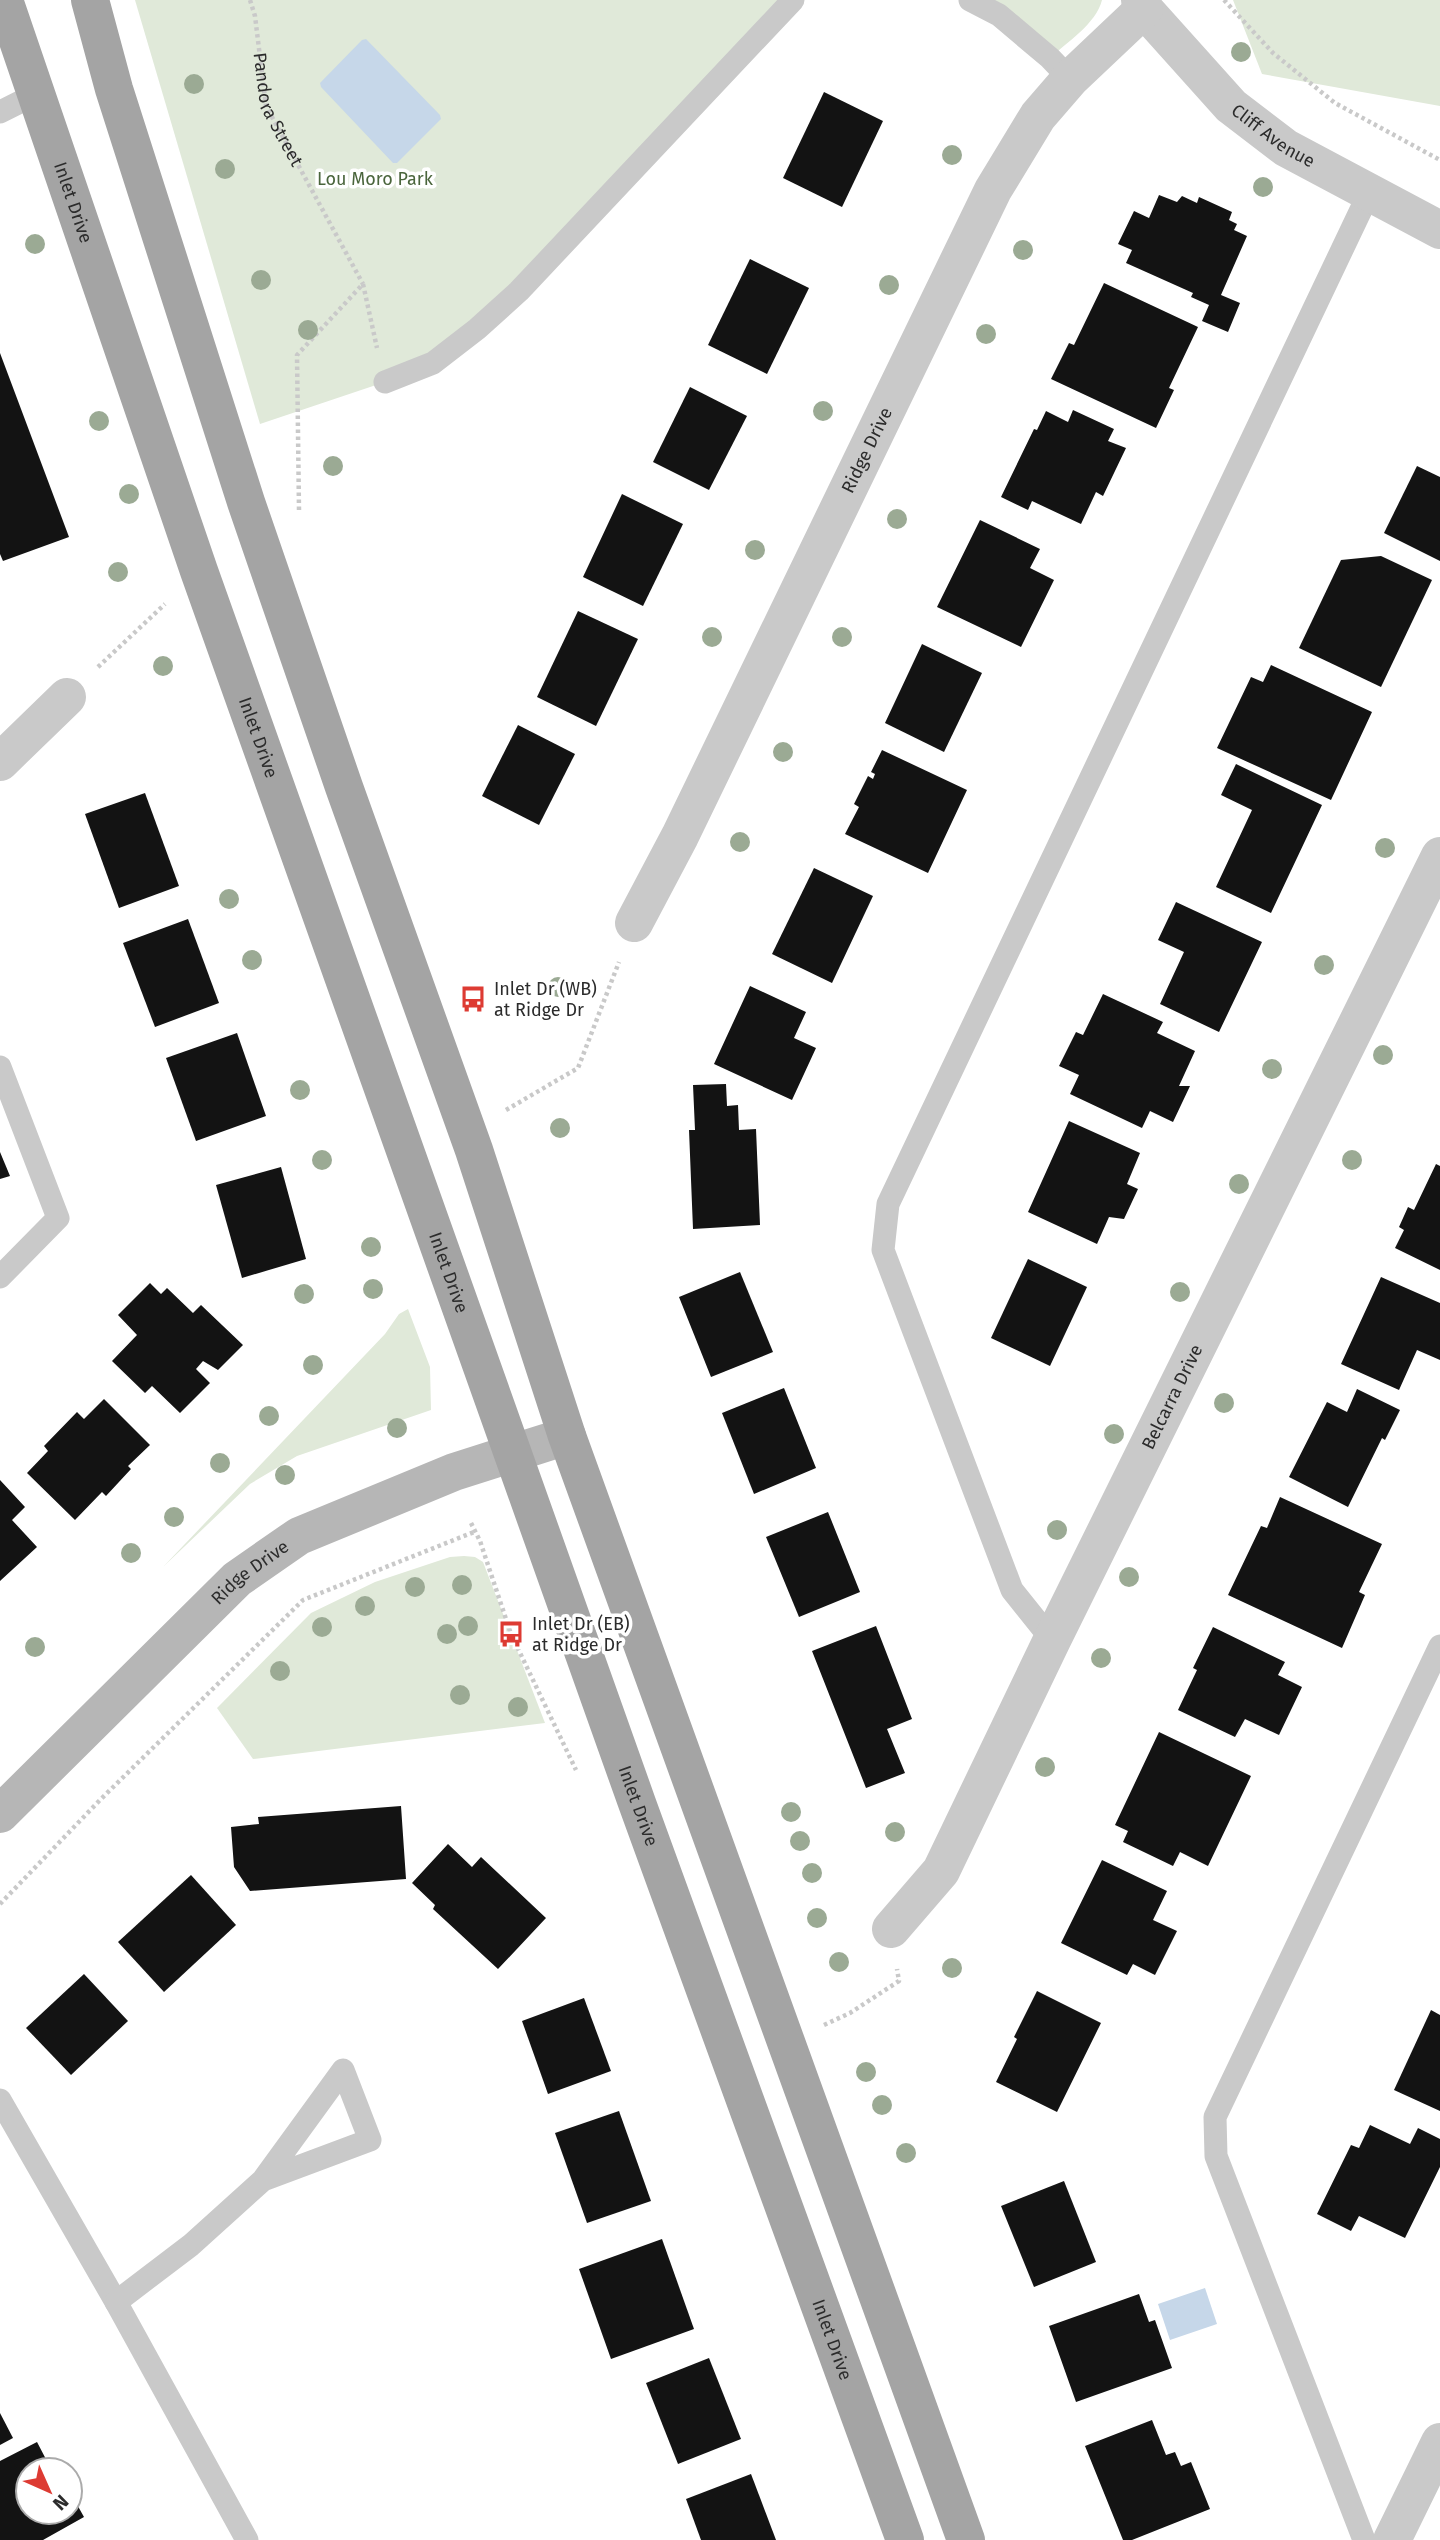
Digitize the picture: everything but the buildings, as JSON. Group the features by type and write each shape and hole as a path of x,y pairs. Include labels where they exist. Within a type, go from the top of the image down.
{"main road":[{"name":"Inlet Drive","path":"4,0 199,571 641,1816 905,2540"},
{"path":"90,0 114,89 246,502 474,1150 567,1436 966,2540"}],"street":[{"name":"Ridge Drive","path":"634,923 686,824 993,190 1038,116 1142,5"},
{"name":"Cliff Avenue","path":"1142,5 1231,106 1286,148 1440,230"},
{"path":"0,762 67,696"},
{"name":"Belcarra Drive","path":"891,1928 942,1871 1052,1640 1440,856"},
{"name":"Ridge Drive","path":"0,1814 237,1579 299,1536 454,1472 567,1436"},
{"path":"1392,2540 1440,2442"}],"lane":[{"path":"385,382 433,363 477,329 519,291 793,0"},
{"path":"970,0 998,7 1070,79"},
{"path":"0,112 36,94"},
{"path":"1052,1640 1012,1590 883,1250 888,1204 1368,193"},
{"path":"0,1067 58,1218 0,1277"},
{"path":"1364,2540 1216,2156 1214,2117 1440,1646"},
{"path":"116,2302 191,2245 262,2180 343,2070 370,2140 262,2180"},
{"path":"0,2100 116,2302 247,2540"}],"path":[{"name":"Pandora Street","path":"250,0 255,16 266,106 363,284 385,382"},
{"path":"1224,0 1273,53 1335,103 1440,160"},
{"path":"299,510 297,355 363,284"},
{"path":"67,696 199,571"},
{"path":"505,1111 578,1068 634,923"},
{"path":"0,1904 100,1800 303,1600 474,1532"},
{"path":"816,2028 850,2012 899,1981 891,1928"}],"green space":[{"name":"Lou Moro Park","path":"135,0 793,0 477,329 385,382 260,424"},
{"path":"970,0 1102,0 1087,25 1050,58"},
{"path":"1233,0 1440,0 1440,106 1262,74"},
{"path":"408,1309 430,1367 431,1410 297,1456 250,1484 163,1567 385,1334 399,1314"},
{"path":"450,1557 475,1557 483,1562 545,1723 253,1759 217,1708 311,1613 375,1582"}],"water":[{"path":"366,39 441,119 397,163 393,163 320,83"},
{"path":"1205,2288 1217,2324 1170,2340 1158,2304"}],"place":[{"name":"Inlet Dr (WB) at Ridge Dr","path":"473,999"},
{"name":"Inlet Dr (EB) at Ridge Dr","path":"511,1634"}]}
